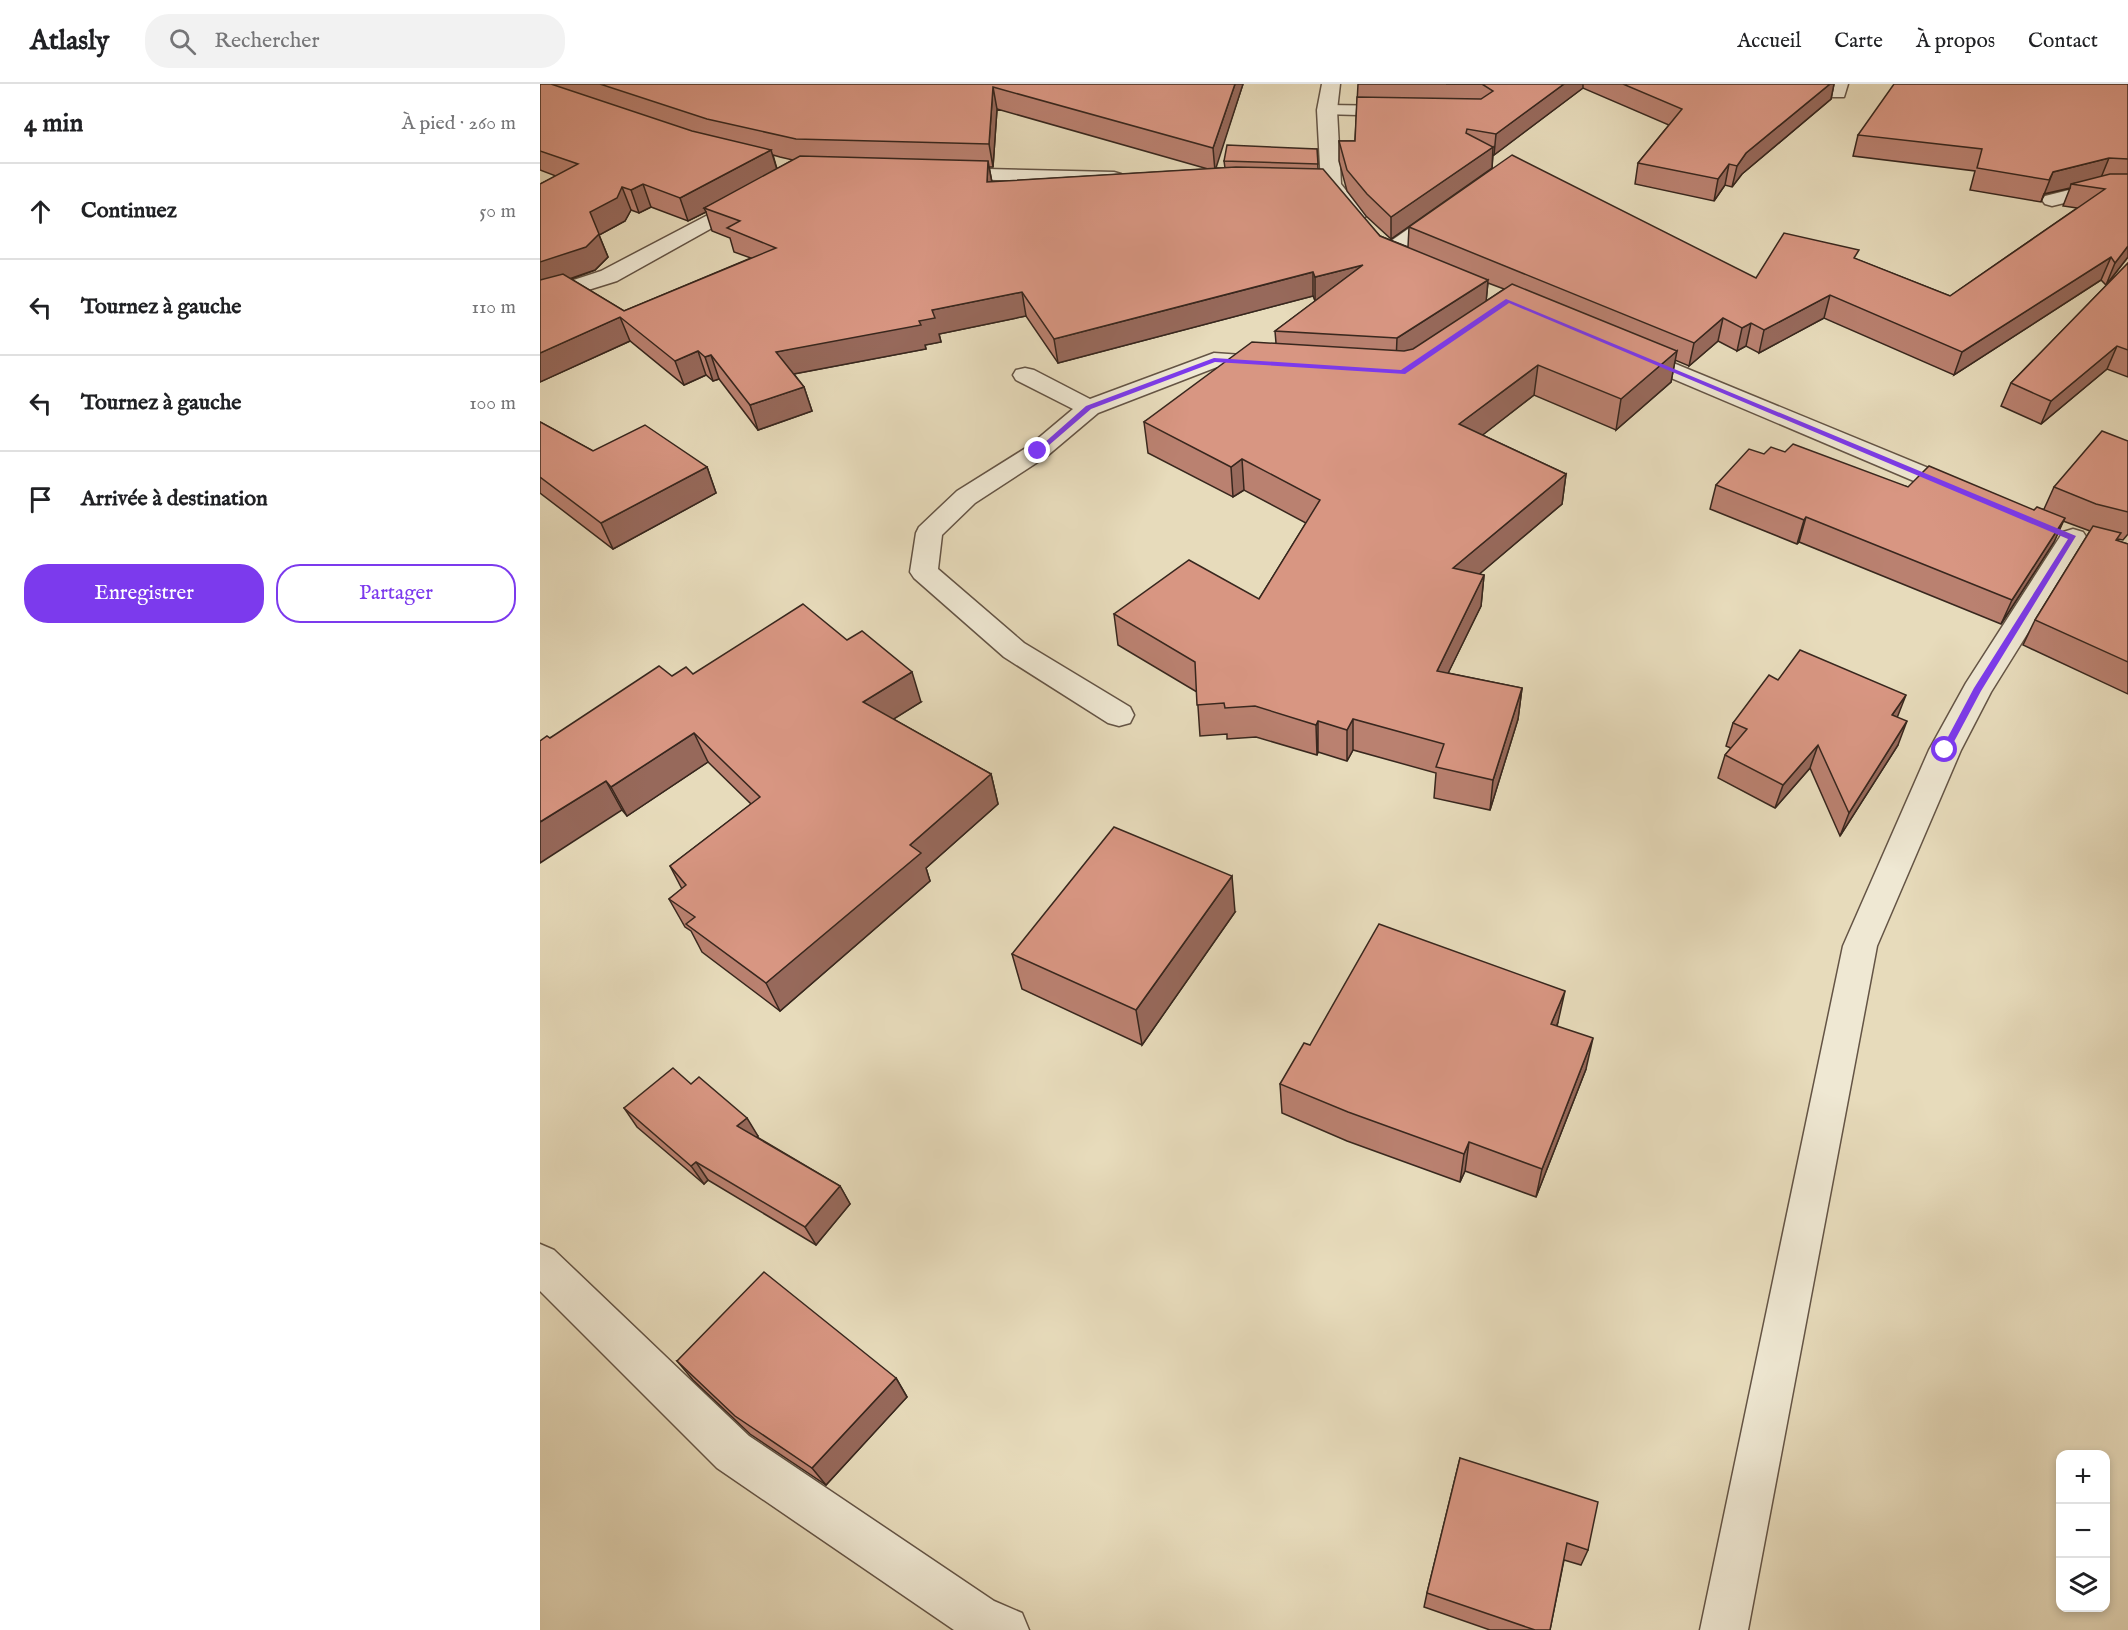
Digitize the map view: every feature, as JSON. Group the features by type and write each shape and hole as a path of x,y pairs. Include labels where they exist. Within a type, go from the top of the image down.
{"street":[{"path":"1331,84 1320,184 1385,245"},
{"path":"931,173 1131,178"},
{"path":"2052,200 2101,188 2128,188"},
{"path":"540,298 609,276 761,192"},
{"path":"1608,343 1984,501"},
{"path":"1119,715 1014,650 924,572 929,533 966,497 1038,451 1089,408 1214,360 1296,366"},
{"path":"1025,375 1089,408"},
{"path":"1724,1630 1860,946 1945,750 1977,690 2073,537"},
{"path":"540,1263 733,1452 985,1626"}],"lane":[{"path":"1327,110 1410,111"},
{"path":"1385,245 1462,200"}],"building":[{"path":"540,84 551,84 692,131 771,150 680,198 643,184 631,190 622,187 617,198 590,212 599,234 586,247 540,262 540,184 578,164 540,151"},
{"path":"600,84 1235,84 1213,148 993,87 989,144 796,139 707,119"},
{"path":"1482,84 1564,84 1496,134 1467,129 1466,133 1493,147 1391,217 1367,194 1347,170 1339,141 1355,141 1357,97 1481,99 1493,91"},
{"path":"1623,84 1830,84 1746,153 1737,166 1729,164 1718,179 1638,163 1682,109"},
{"path":"1894,84 2128,84 2128,159 2109,158 2053,172 2049,180 1977,168 1982,149 1858,135"},
{"path":"1227,145 1317,149 1318,164 1224,161"},
{"path":"1512,155 1756,278 1784,233 1859,250 1854,258 1950,296 2105,189 2071,184 2110,174 2128,174 2128,246 2115,263 2111,257 1962,352 1830,295 1764,330 1751,323 1742,328 1723,318 1694,343 1409,227"},
{"path":"800,156 988,161 987,182 1236,167 1323,169 1380,236 1488,280 1397,338 1275,331 1363,265 1315,277 1313,272 1054,339 1022,292 932,310 935,318 919,321 921,325 776,352 804,387 750,405 711,355 705,357 698,351 675,361 620,317 540,353 540,280 563,274 624,311 776,248 727,228 740,221 704,208"},
{"path":"2128,263 2128,350 2117,346 2051,401 2011,383"},
{"path":"1512,284 1677,351 1621,399 1538,365 1459,424 1566,474 1453,568 1484,575 1437,671 1522,688 1493,780 1436,767 1444,744 1353,719 1347,730 1318,721 1316,725 1255,706 1225,708 1224,703 1197,705 1195,662 1114,614 1189,560 1259,599 1320,500 1242,459 1231,467 1144,422 1252,342 1404,351 1413,349"},
{"path":"540,422 593,451 645,425 707,467 601,523 540,477"},
{"path":"2102,431 2128,441 2128,512 2096,504 2054,487"},
{"path":"1793,444 1908,487 1929,466 2034,510 2037,507 2065,518 2012,600 1806,517 1804,520 1716,485 1749,449 1764,454 1771,447 1785,452"},
{"path":"2093,526 2121,533 2116,540 2128,544 2128,662 2035,620"},
{"path":"803,604 847,640 862,631 912,672 863,702 991,774 910,845 921,853 766,983 686,924 695,917 669,899 686,885 670,866 760,797 694,733 611,787 606,781 540,822 540,741 547,736 550,738 659,666 672,676 686,667 693,674"},
{"path":"1800,650 1906,695 1892,715 1907,721 1849,813 1818,745 1783,785 1725,755 1747,729 1733,723 1769,675 1778,680"},
{"path":"1114,827 1232,876 1136,1010 1012,954"},
{"path":"1379,924 1565,991 1551,1024 1593,1038 1542,1169 1469,1142 1464,1154 1348,1112 1280,1084 1304,1043 1310,1045"},
{"path":"673,1068 691,1084 699,1077 747,1118 737,1126 840,1186 805,1227 696,1162 691,1166 624,1108"},
{"path":"764,1272 896,1378 812,1468 735,1416 677,1361"},
{"path":"1460,1458 1598,1502 1588,1550 1567,1543 1550,1630 1535,1630 1427,1593"}],"route":[{"path":"1038,451 1089,408 1214,360 1402,372 1509,301 2073,538 1977,690 1945,750"}]}
